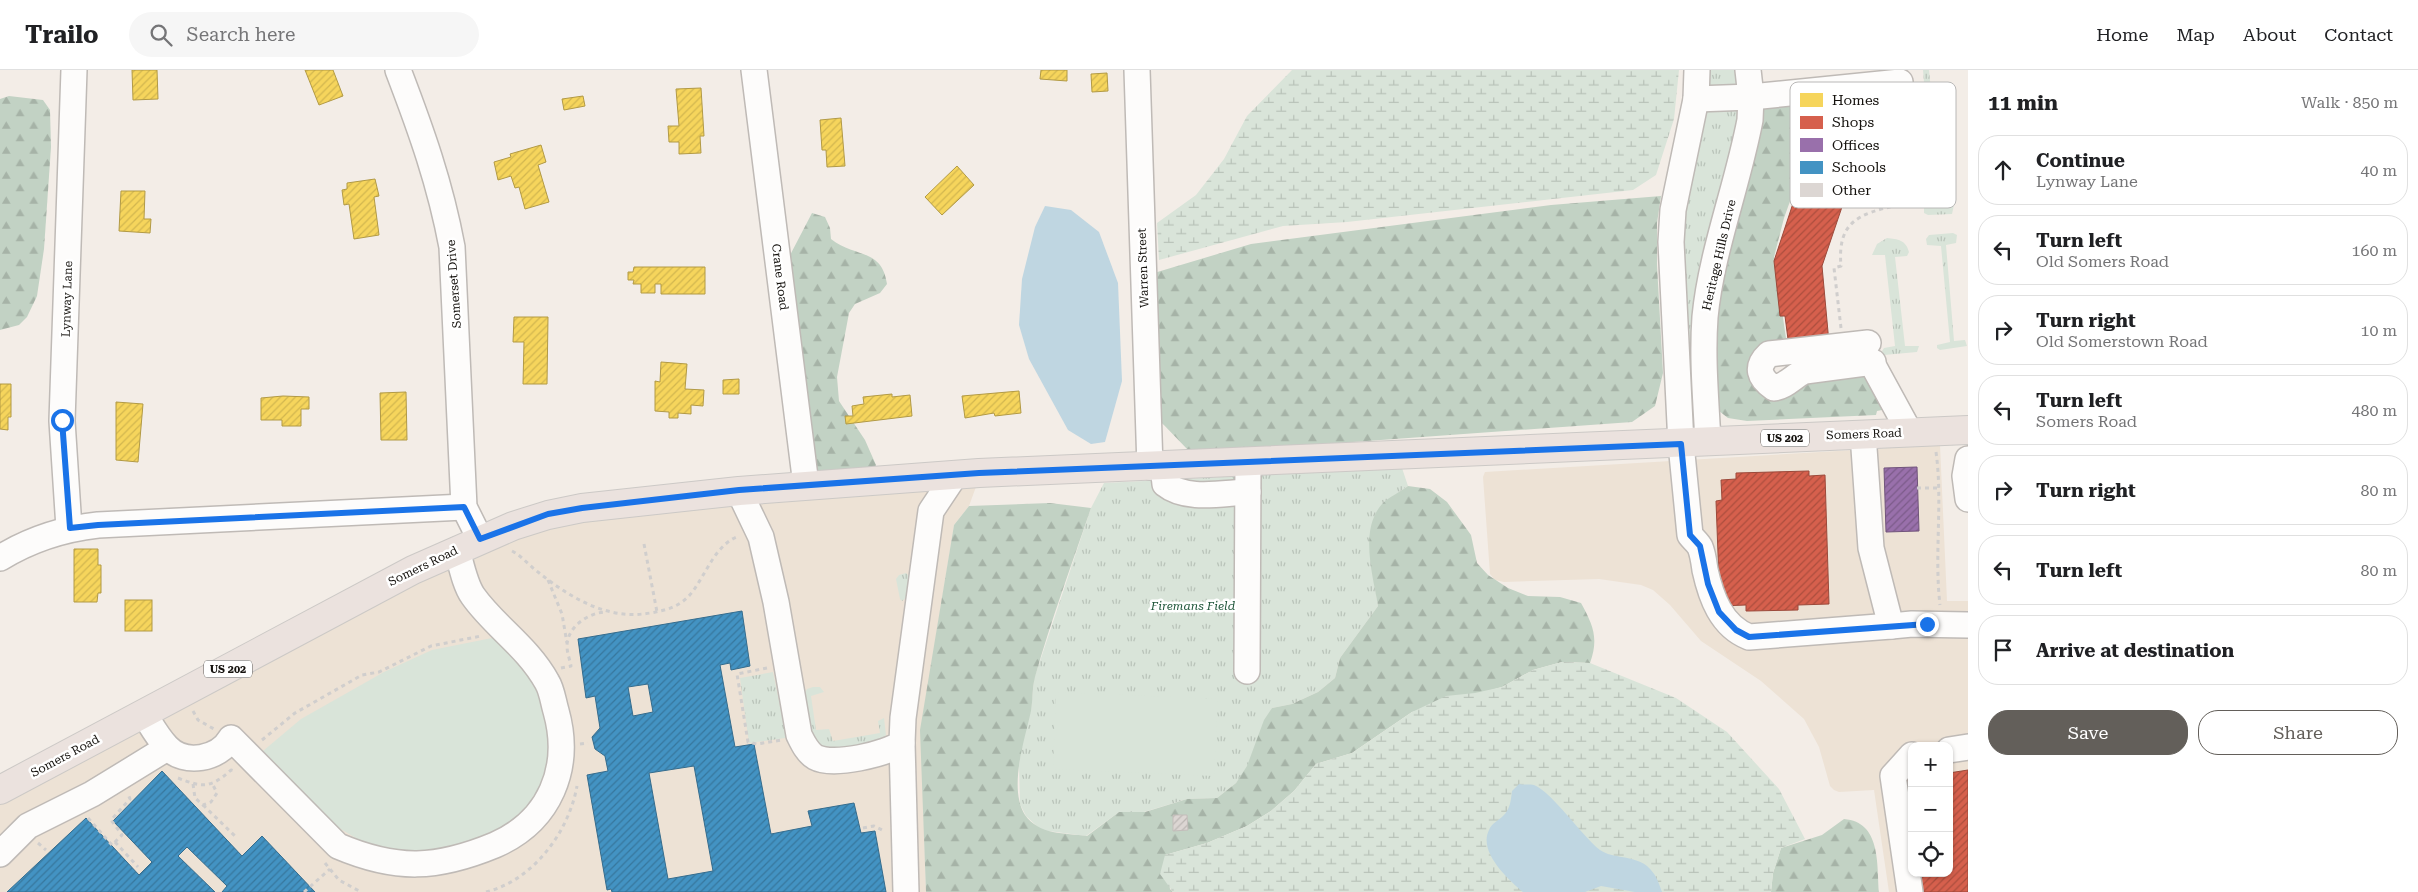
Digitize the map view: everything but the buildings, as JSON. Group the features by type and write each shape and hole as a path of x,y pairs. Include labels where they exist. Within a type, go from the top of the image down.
{"main road":[{"name":"Somers Road","path":"0,790 362,596 468,544 548,514 582,508 739,490 955,475 1968,430"}],"street":[{"name":"Lynway Lane","path":"70,528 62,420 74,70"},
{"name":"Somerset Drive","path":"398,70 428,146 444,204 452,247 464,507"},
{"name":"Crane Road","path":"754,70 806,485"},
{"name":"Warren Street","path":"1137,70 1156,467 1165,484 1175,491 1191,494 1248,492"},
{"path":"1697,70 1696,99 1673,210 1671,242 1694,443 1690,535 1700,546 1708,584 1719,612 1736,630 1749,637 1912,624 1968,625"},
{"name":"Heritage Hills Drive","path":"1694,443 1704,386 1705,316 1711,279 1745,144 1751,97 1748,70"},
{"path":"1696,99 1790,93"},
{"path":"1872,357 1921,432"},
{"path":"1863,434 1871,548 1891,626"},
{"path":"1968,459 1965,476 1968,499"},
{"path":"1247,671 1248,463"},
{"path":"906,892 903,718 931,511 955,475"},
{"path":"739,490 761,537 776,602 799,735 805,747 815,757 835,762 892,750 902,743"},
{"path":"0,558 41,537 70,528 98,525 464,507 472,595 533,659 549,684 561,728 561,760 556,782 541,811 515,836 462,858 419,865 392,864 372,859 338,846 231,738 224,750 213,756 186,758 167,748 144,714"},
{"path":"1953,749 1968,747"},
{"path":"0,854 28,826 92,794 167,748"},
{"path":"1908,758 1893,776 1910,892"}],"path":[{"path":"1842,336 1834,268 1841,266 1841,240 1846,229 1857,218 1866,212 1883,208"},
{"path":"1921,432 1938,488 1937,584 1940,611"},
{"path":"1918,488 1938,488"},
{"path":"510,550 574,597 606,612 627,616 668,610 684,602 721,548 733,538 740,536 743,541"},
{"path":"644,544 657,612"},
{"path":"545,577 552,586 562,614 571,666"},
{"path":"567,646 570,633 578,624 586,618 606,612"},
{"path":"260,742 294,714 362,675 379,672 432,646 483,636"},
{"path":"776,667 737,674 748,742 757,744 790,739"},
{"path":"190,703 198,720 216,731"},
{"path":"176,777 193,784 207,786 231,770 238,771"},
{"path":"203,805 211,802 217,793 212,783"},
{"path":"193,784 195,798 235,836"},
{"path":"82,812 112,845 122,835 110,820 130,799 130,786"},
{"path":"33,838 46,850"},
{"path":"115,842 138,867"},
{"path":"304,892 330,869"}],"shaded area":[{"path":"1940,445 1947,601 1968,601 1968,892 1889,892 1874,790 1839,792 1834,790 1830,786 1819,747 1804,719 1761,681 1701,641 1670,605 1653,590 1641,585 1599,579 1504,582 1495,580 1490,574 1483,477 1485,472"},
{"path":"977,484 969,506 954,525 921,730 926,892 0,892 0,805 57,772 288,648 519,531 607,513"}],"green space":[{"path":"1292,70 1679,70 1674,119 1656,175 1633,190 1347,222 1283,226 1159,260 1157,223 1196,195 1224,159 1247,116"},
{"path":"1706,70 1740,70 1740,77 1735,85 1717,88 1707,84"},
{"path":"1923,70 1929,70 1930,82 1924,82"},
{"path":"9,96 43,100 50,110 51,147 44,249 37,296 27,317 19,325 0,330 0,99"},
{"path":"1771,102 1790,103 1790,201 1774,257 1787,345 1761,388 1805,376 1864,372 1887,409 1877,411 1876,415 1747,421 1728,418 1719,411 1712,340 1718,289 1762,109"},
{"path":"1706,109 1738,110 1741,120 1694,413 1692,413 1679,242"},
{"path":"1661,196 1657,223 1657,265 1663,373 1655,406 1632,422 1227,451 1188,450 1162,423 1158,394 1154,273 1251,244 1551,205"},
{"path":"1924,208 1953,208 1952,214 1928,215 1924,213"},
{"path":"812,213 825,217 830,228 831,239 840,245 866,255 880,264 887,284 880,293 855,304 849,313 837,377 839,401 865,440 876,465 871,475 813,476 788,259"},
{"path":"1953,233 1957,235 1956,243 1946,245 1954,341 1965,340 1967,346 1940,350 1937,348 1937,345 1950,342 1941,246 1927,245 1926,239 1929,235"},
{"path":"1887,238 1901,241 1908,248 1907,256 1895,257 1905,346 1919,346 1917,352 1884,355 1882,351 1884,348 1895,346 1885,255 1872,255 1877,244"},
{"name":"Firemans Field","path":"1402,468 1408,486 1382,504 1372,569 1378,606 1340,658 1335,678 1318,692 1292,704 1272,708 1248,766 1236,783 1217,798 1187,799 1144,812 1119,812 1086,836 1041,830 1026,816 1020,804 1019,766 1023,737 1031,710 1034,679 1091,508 1104,483"},
{"path":"1408,486 1430,489 1447,502 1471,535 1477,563 1488,575 1508,588 1528,596 1560,597 1581,603 1589,618 1593,632 1594,646 1590,663 1562,662 1533,670 1502,687 1412,712 1352,753 1316,764 1294,791 1271,811 1247,826 1207,843 1165,855 1170,889 1173,892 926,892 920,730 954,525 969,506 1050,503 1091,508 1035,677 1031,711 1019,763 1018,778 1020,804 1031,822 1053,832 1087,836 1119,812 1145,812 1187,799 1217,798 1236,783 1247,766 1264,720 1272,708 1292,704 1318,692 1335,678 1340,658 1378,606 1371,567 1369,540 1375,515 1385,501"},
{"path":"906,573 910,577 906,598 902,601 896,579 899,575"},
{"path":"497,637 539,681 553,723 547,783 516,826 452,851 400,853 364,843 334,825 263,751 301,719 384,672 432,650"},
{"path":"1562,662 1590,663 1676,698 1727,732 1779,789 1805,839 1781,848 1773,873 1771,892 1173,892 1160,874 1165,855 1207,843 1247,826 1271,811 1294,791 1316,764 1352,753 1412,712 1446,696 1475,693 1502,687 1533,670"},
{"path":"773,672 786,735 785,738 749,743 740,678"},
{"path":"820,687 824,692 811,696 816,730 829,729 833,741 880,733 878,721 884,718 886,735 879,740 849,748 827,747 818,744 812,739 804,694 807,689"},
{"path":"1056,692 1218,699 1214,776 1053,769"},
{"path":"1844,819 1856,822 1865,828 1871,836 1877,857 1879,892 1771,892 1773,873 1781,848 1822,835"}],"water":[{"path":"1045,206 1071,210 1099,232 1118,283 1122,381 1105,442 1091,444 1068,430 1029,359 1019,325 1022,279 1035,227"},
{"path":"1519,784 1534,785 1541,789 1600,850 1611,855 1636,860 1647,866 1655,875 1662,892 1635,892 1601,886 1585,892 1523,892 1496,864 1491,856 1487,838 1489,830 1507,811 1512,791"}],"route":[{"path":"62,420 63,454 70,528 98,525 464,507 480,539 548,514 624,502 739,490 979,473 1681,444 1685,469 1690,535 1700,546 1708,584 1719,612 1736,630 1749,637 1927,624"}]}
